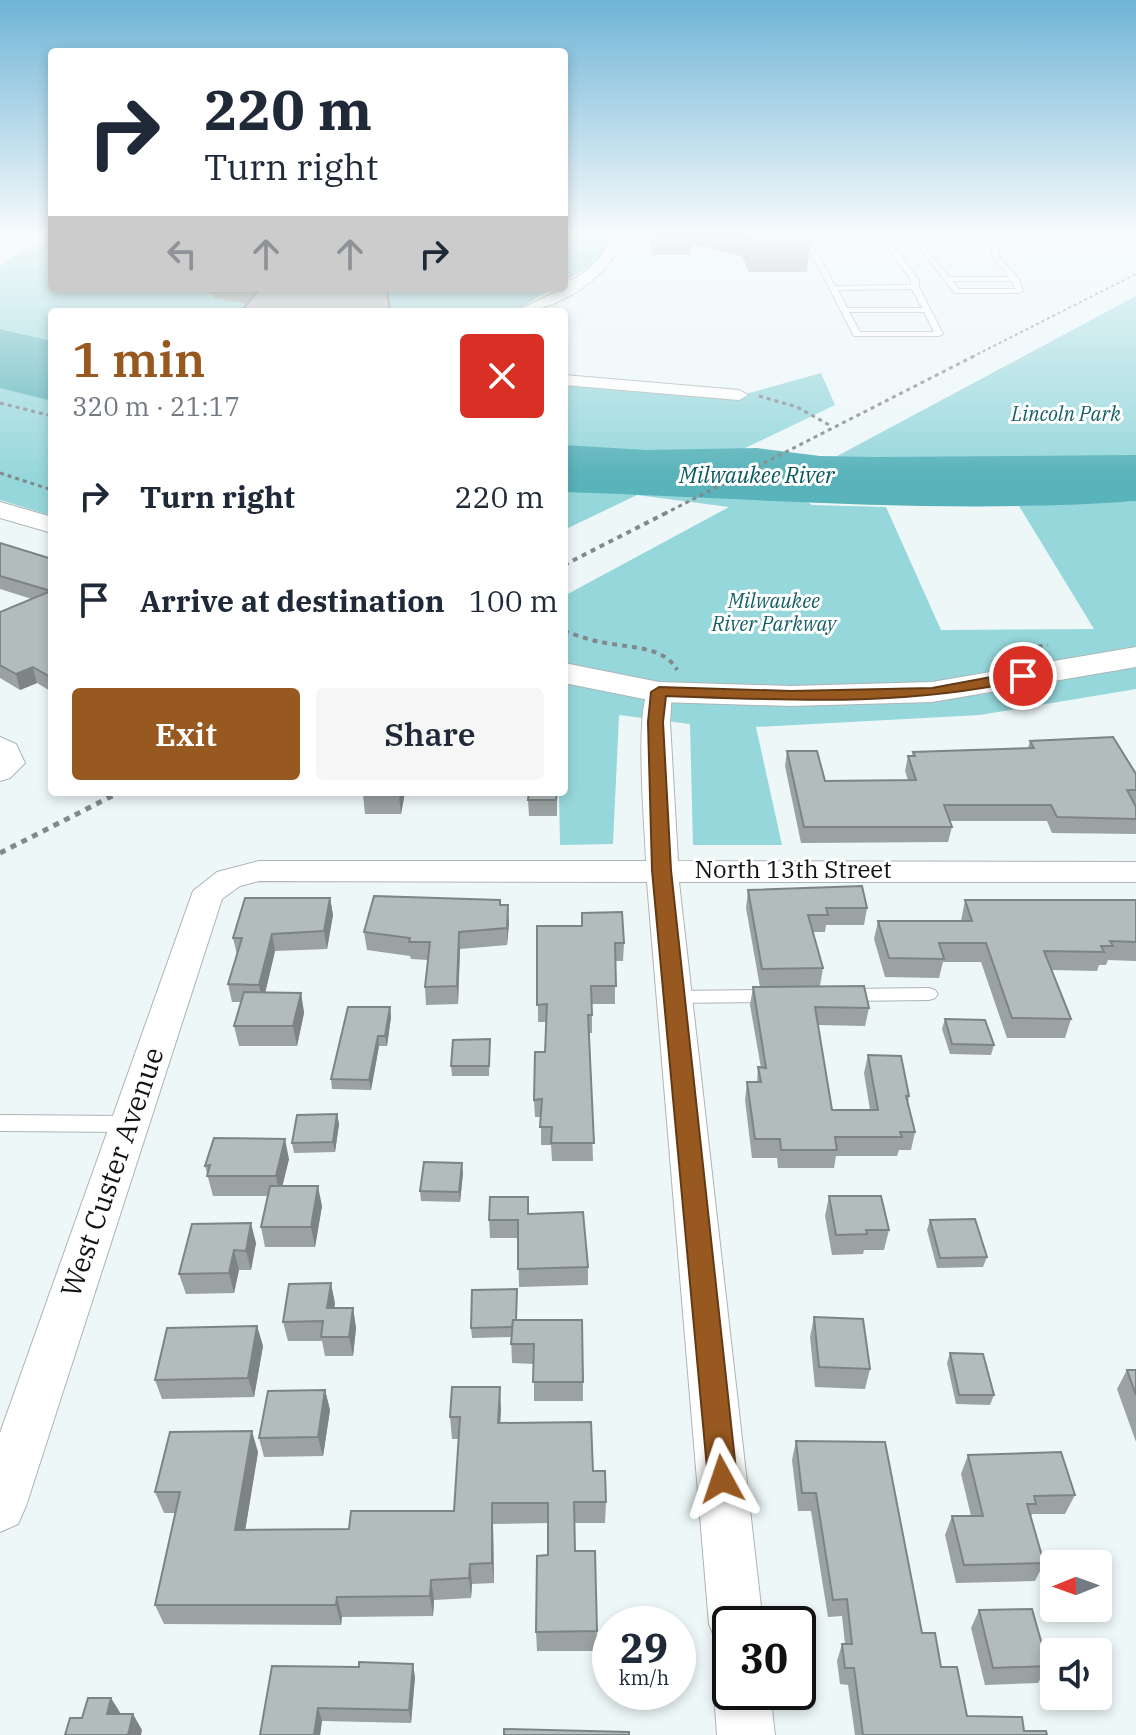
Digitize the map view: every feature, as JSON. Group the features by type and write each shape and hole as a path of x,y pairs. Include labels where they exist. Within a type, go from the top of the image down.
{"street":[{"path":"568,380 739,395"},
{"path":"0,510 48,524"},
{"path":"568,673 666,677 791,696 932,692 1136,657"},
{"path":"666,677 656,722 662,870 672,997 734,1606"},
{"name":"North 13th Street","path":"259,871 1136,872"},
{"name":"West Custer Avenue","path":"0,1506 205,899 214,886 227,877 259,871"},
{"path":"744,1710 746,1735"}],"lane":[{"path":"847,315 857,334 939,334 929,315"},
{"path":"833,995 929,994"},
{"path":"672,997 785,995"},
{"path":"0,1123 127,1124"}],"path":[{"path":"568,563 831,426 1054,315"},
{"path":"739,395 785,400 831,426"},
{"path":"0,403 48,415"},
{"path":"0,473 48,489"},
{"path":"568,632 599,642 657,652 673,662 666,677"},
{"path":"1013,651 1055,644"},
{"path":"666,677 688,671"},
{"path":"0,853 112,796"}],"green space":[{"path":"0,315 48,315 48,340 0,329"},
{"name":"Lincoln Park","path":"1101,315 1136,315 1136,483 826,462"},
{"name":"Milwaukee River Parkway","path":"821,373 835,405 737,452 812,505 886,507 941,630 1094,629 1019,506 1136,501 1136,689 980,715 756,727 782,845 693,845 690,724 619,715 613,844 560,845 559,796 568,796 568,594 729,507 637,495 568,528 568,383 735,397"},
{"path":"0,387 48,399 48,515 0,500"}],"water":[{"path":"0,329 48,340 48,400 0,388"},
{"name":"Milwaukee River","path":"568,445 646,450 757,448 820,456 875,457 1136,455 1136,501 993,506 850,504 568,492"}],"building":[{"path":"0,543 48,558 48,590 0,576"},
{"path":"48,592 48,676 33,667 16,674 0,665 0,612"},
{"path":"1113,737 1136,774 1136,790 1127,790 1136,807 1136,819 1057,817 1051,805 944,805 952,827 804,827 787,751 817,751 825,781 916,780 908,756 915,756 913,752 1034,748 1030,741"},
{"path":"528,796 556,796 556,800 528,800"},
{"path":"862,886 867,908 826,908 828,915 808,915 823,968 762,969 748,890"},
{"path":"374,896 500,900 500,905 508,905 507,928 459,932 457,986 425,987 430,942 409,942 410,938 364,932"},
{"path":"245,898 330,898 324,931 272,934 259,985 228,984 242,938 233,938"},
{"path":"965,900 1136,900 1136,942 1110,941 1113,946 1101,946 1104,952 1044,951 1071,1019 1012,1018 986,943 939,943 944,959 889,958 878,921 972,921"},
{"path":"622,912 624,943 615,943 616,986 591,986 592,1015 588,1015 594,1143 551,1143 552,1127 540,1127 542,1099 534,1100 535,1052 545,1052 547,1004 537,1005 537,926 582,926 582,913"},
{"path":"864,986 869,1008 815,1007 832,1110 878,1110 868,1055 901,1056 915,1132 900,1132 902,1137 835,1137 837,1150 781,1150 780,1139 755,1139 747,1082 761,1082 758,1067 766,1068 753,987"},
{"path":"244,992 301,993 293,1026 234,1026"},
{"path":"348,1007 390,1007 385,1036 378,1036 369,1080 331,1079"},
{"path":"945,1019 985,1020 994,1045 952,1044"},
{"path":"490,1039 489,1066 451,1066 453,1040"},
{"path":"337,1114 333,1142 292,1143 297,1115"},
{"path":"214,1138 285,1139 276,1176 207,1176 210,1165 205,1166"},
{"path":"424,1162 462,1163 459,1192 420,1191"},
{"path":"270,1186 318,1186 311,1227 261,1227"},
{"path":"829,1196 881,1196 889,1230 836,1235"},
{"path":"490,1197 528,1197 528,1214 583,1212 588,1267 518,1269 518,1220 489,1220"},
{"path":"975,1219 987,1257 940,1258 930,1220"},
{"path":"251,1223 246,1251 234,1250 229,1273 179,1274 192,1224"},
{"path":"331,1283 327,1308 353,1308 349,1337 321,1337 323,1321 283,1322 289,1284"},
{"path":"517,1289 516,1320 513,1320 512,1327 471,1328 472,1290"},
{"path":"814,1317 863,1319 870,1369 819,1367"},
{"path":"513,1320 582,1320 583,1382 533,1382 534,1344 511,1344"},
{"path":"257,1326 248,1378 155,1380 167,1328"},
{"path":"950,1353 983,1354 994,1395 959,1395"},
{"path":"1127,1370 1136,1370 1136,1395"},
{"path":"452,1387 500,1387 498,1423 591,1422 593,1471 605,1471 606,1502 574,1502 575,1551 595,1551 596,1606 592,1606 592,1631 536,1632 537,1556 548,1555 548,1503 492,1503 492,1563 470,1564 469,1578 431,1580 430,1596 337,1597 336,1605 155,1605 180,1492 155,1492 170,1432 252,1431 235,1530 349,1529 351,1511 454,1511 460,1417 450,1417"},
{"path":"325,1390 318,1437 259,1438 268,1391"},
{"path":"796,1441 885,1442 922,1633 935,1633 941,1667 957,1667 967,1716 1022,1717 1024,1731 1046,1731 1047,1735 863,1735 854,1668 845,1668 842,1644 852,1644 847,1599 833,1600 816,1493 802,1493"},
{"path":"1061,1452 1075,1495 1034,1496 1036,1504 1027,1504 1040,1550 1040,1563 964,1565 952,1516 983,1516 968,1455"},
{"path":"1032,1609 1040,1638 1040,1666 993,1668 979,1610"},
{"path":"359,1662 413,1664 409,1710 318,1708 314,1735 260,1735 272,1666 359,1667"},
{"path":"88,1698 111,1698 107,1714 133,1714 128,1735 65,1735 70,1718 82,1718"},
{"path":"504,1729 629,1732 629,1735 504,1735"}],"route":[{"path":"722,1479 672,997 662,870 656,722 659,692 791,696 932,692 1023,676"}]}
